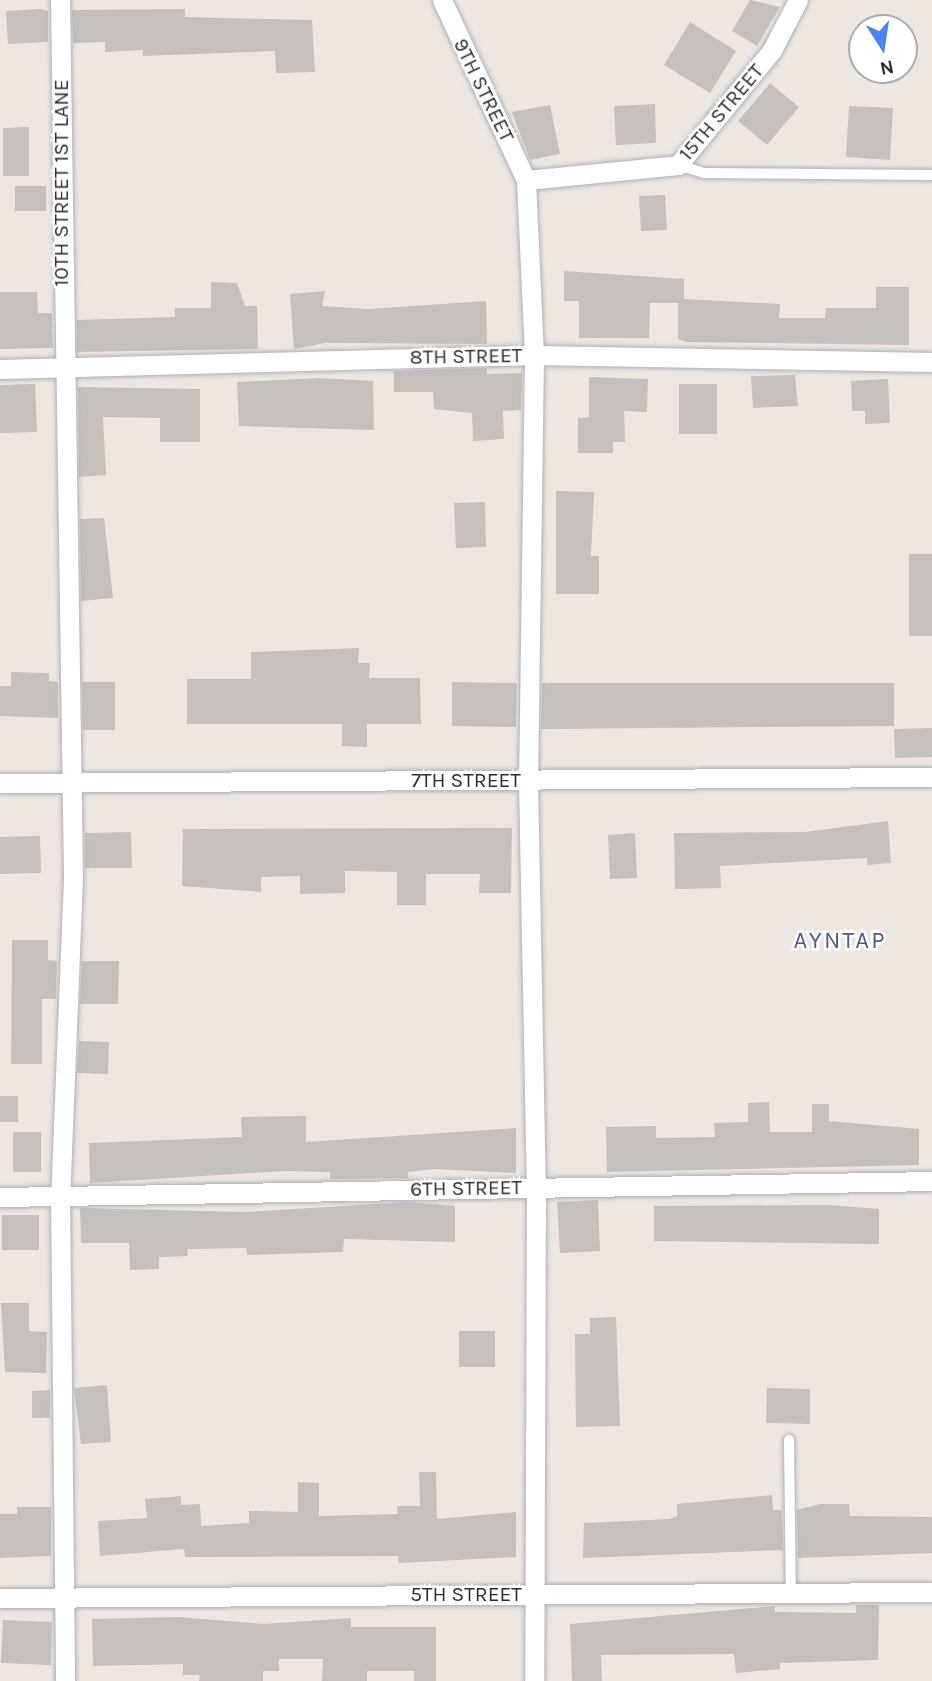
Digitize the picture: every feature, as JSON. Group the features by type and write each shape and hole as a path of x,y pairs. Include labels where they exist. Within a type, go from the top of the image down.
{"street":[{"name":"10TH STREET 1ST LANE","path":"60,0 61,366 68,782 73,878 60,1195 65,1681"},
{"name":"9TH STREET","path":"442,0 526,180"},
{"name":"15TH STREET","path":"526,180 678,165 772,50 798,0"},
{"path":"526,180 534,355 528,780 537,1187 532,1594 534,1681"},
{"name":"8TH STREET","path":"0,369 534,355 932,362"},
{"name":"7TH STREET","path":"0,783 932,776"},
{"name":"6TH STREET","path":"0,1197 932,1181"},
{"name":"5TH STREET","path":"0,1598 932,1592"}],"lane":[{"path":"678,165 705,173 932,175"},
{"path":"789,1440 791,1593"}],"building":[{"path":"750,0 780,7 757,46 732,31"},
{"path":"185,9 185,17 312,20 315,72 276,73 275,51 143,56 143,50 105,52 105,42 73,43 72,10"},
{"path":"6,11 48,11 48,42 8,44"},
{"path":"690,22 736,51 710,93 664,65"},
{"path":"770,83 799,107 767,145 738,121"},
{"path":"655,104 656,143 616,145 614,106"},
{"path":"550,105 560,154 530,160 512,112"},
{"path":"849,106 893,108 890,160 846,157"},
{"path":"29,127 29,176 3,176 3,128"},
{"path":"15,186 46,186 46,211 15,211"},
{"path":"665,195 667,230 641,231 639,196"},
{"path":"564,271 684,279 684,299 780,304 779,318 825,318 826,308 876,308 876,287 909,287 909,345 687,342 678,339 678,303 650,303 649,338 579,338 579,301 564,301"},
{"path":"211,282 237,283 245,306 257,306 258,349 77,352 77,320 175,317 175,308 211,308"},
{"path":"325,291 322,306 368,309 486,301 487,344 325,343 294,349 290,294"},
{"path":"0,292 37,292 38,313 52,313 53,348 0,349"},
{"path":"487,368 487,374 522,373 521,410 503,411 504,439 473,441 472,413 434,409 433,392 394,392 394,371"},
{"path":"795,375 798,406 753,408 751,376"},
{"path":"589,377 648,379 647,412 624,411 625,442 613,442 613,453 578,453 578,418 589,417"},
{"path":"318,378 373,381 374,430 239,426 237,382"},
{"path":"888,379 890,423 865,424 865,411 852,411 851,381"},
{"path":"35,384 37,432 0,433 0,385"},
{"path":"679,384 717,384 717,434 679,434"},
{"path":"78,387 200,389 200,442 160,442 160,418 103,417 106,475 79,477"},
{"path":"556,491 594,492 591,556 599,556 599,594 556,594"},
{"path":"485,502 486,547 456,548 454,503"},
{"path":"104,518 113,598 81,601 80,519"},
{"path":"909,554 932,554 932,636 909,636"},
{"path":"359,648 358,663 370,663 369,678 420,678 421,724 367,724 367,747 342,746 342,724 187,724 187,679 251,679 251,652"},
{"path":"11,672 49,673 49,681 58,682 58,718 0,716 0,686 11,686"},
{"path":"82,682 115,682 115,730 83,730"},
{"path":"452,682 517,683 516,727 452,726"},
{"path":"542,683 894,683 894,726 541,729"},
{"path":"932,728 932,757 895,758 894,729"},
{"path":"888,821 891,863 867,865 867,858 720,866 721,888 675,889 674,833 805,832"},
{"path":"512,828 511,893 479,893 480,874 426,874 426,905 397,905 397,872 345,871 345,893 300,894 300,876 261,877 261,892 182,886 183,829"},
{"path":"131,832 132,868 85,868 85,833"},
{"path":"635,833 637,878 610,879 608,835"},
{"path":"40,836 41,873 0,874 0,837"},
{"path":"12,940 48,940 48,960 57,961 56,999 42,999 42,1064 11,1064"},
{"path":"82,961 119,961 118,1004 80,1004"},
{"path":"79,1041 109,1042 108,1074 77,1073"},
{"path":"0,1096 18,1096 18,1122 0,1122"},
{"path":"769,1102 770,1132 812,1132 812,1104 829,1104 829,1121 919,1129 919,1165 607,1172 606,1127 656,1126 656,1138 715,1137 714,1123 748,1122 748,1103"},
{"path":"306,1116 306,1142 516,1128 516,1173 435,1169 408,1172 408,1178 330,1179 330,1172 285,1171 90,1183 89,1143 242,1137 241,1117"},
{"path":"13,1132 41,1132 41,1172 13,1172"},
{"path":"598,1200 600,1251 560,1253 557,1202"},
{"path":"408,1202 455,1206 455,1242 344,1239 343,1252 247,1255 246,1248 187,1249 188,1256 159,1257 159,1269 130,1270 129,1243 81,1243 80,1208 246,1212"},
{"path":"828,1205 879,1209 879,1244 654,1241 654,1206"},
{"path":"2,1215 39,1215 39,1250 2,1250"},
{"path":"1,1303 29,1303 29,1331 47,1332 46,1373 5,1372"},
{"path":"616,1317 620,1426 576,1427 575,1334 590,1334 590,1318"},
{"path":"459,1331 495,1331 495,1367 459,1367"},
{"path":"107,1385 111,1442 81,1444 74,1388"},
{"path":"767,1388 810,1389 810,1424 766,1423"},
{"path":"50,1390 50,1418 32,1418 32,1391"},
{"path":"419,1472 436,1472 437,1519 516,1512 516,1557 399,1563 398,1556 185,1557 184,1549 100,1556 98,1521 147,1518 145,1499 181,1496 181,1505 200,1504 201,1526 249,1523 249,1511 298,1512 298,1482 319,1483 319,1516 398,1514 397,1506 420,1506"},
{"path":"772,1495 773,1510 782,1510 783,1550 583,1558 584,1523 670,1519 677,1516 677,1504"},
{"path":"820,1504 849,1504 850,1516 932,1517 932,1553 798,1558 797,1510"},
{"path":"17,1507 51,1507 51,1556 0,1558 0,1514 17,1514"},
{"path":"856,1605 879,1605 878,1660 780,1663 780,1669 736,1673 734,1654 601,1655 602,1681 572,1681 570,1624 775,1606 775,1612 856,1613"},
{"path":"177,1617 264,1624 351,1618 351,1627 436,1627 436,1681 414,1681 414,1671 367,1671 367,1681 322,1681 323,1659 279,1659 279,1671 263,1671 263,1681 199,1681 200,1675 183,1675 183,1664 93,1666 92,1619"},
{"path":"3,1620 52,1622 51,1665 1,1663"}],"district":[{"name":"AYNTAP","path":"840,941"}]}
